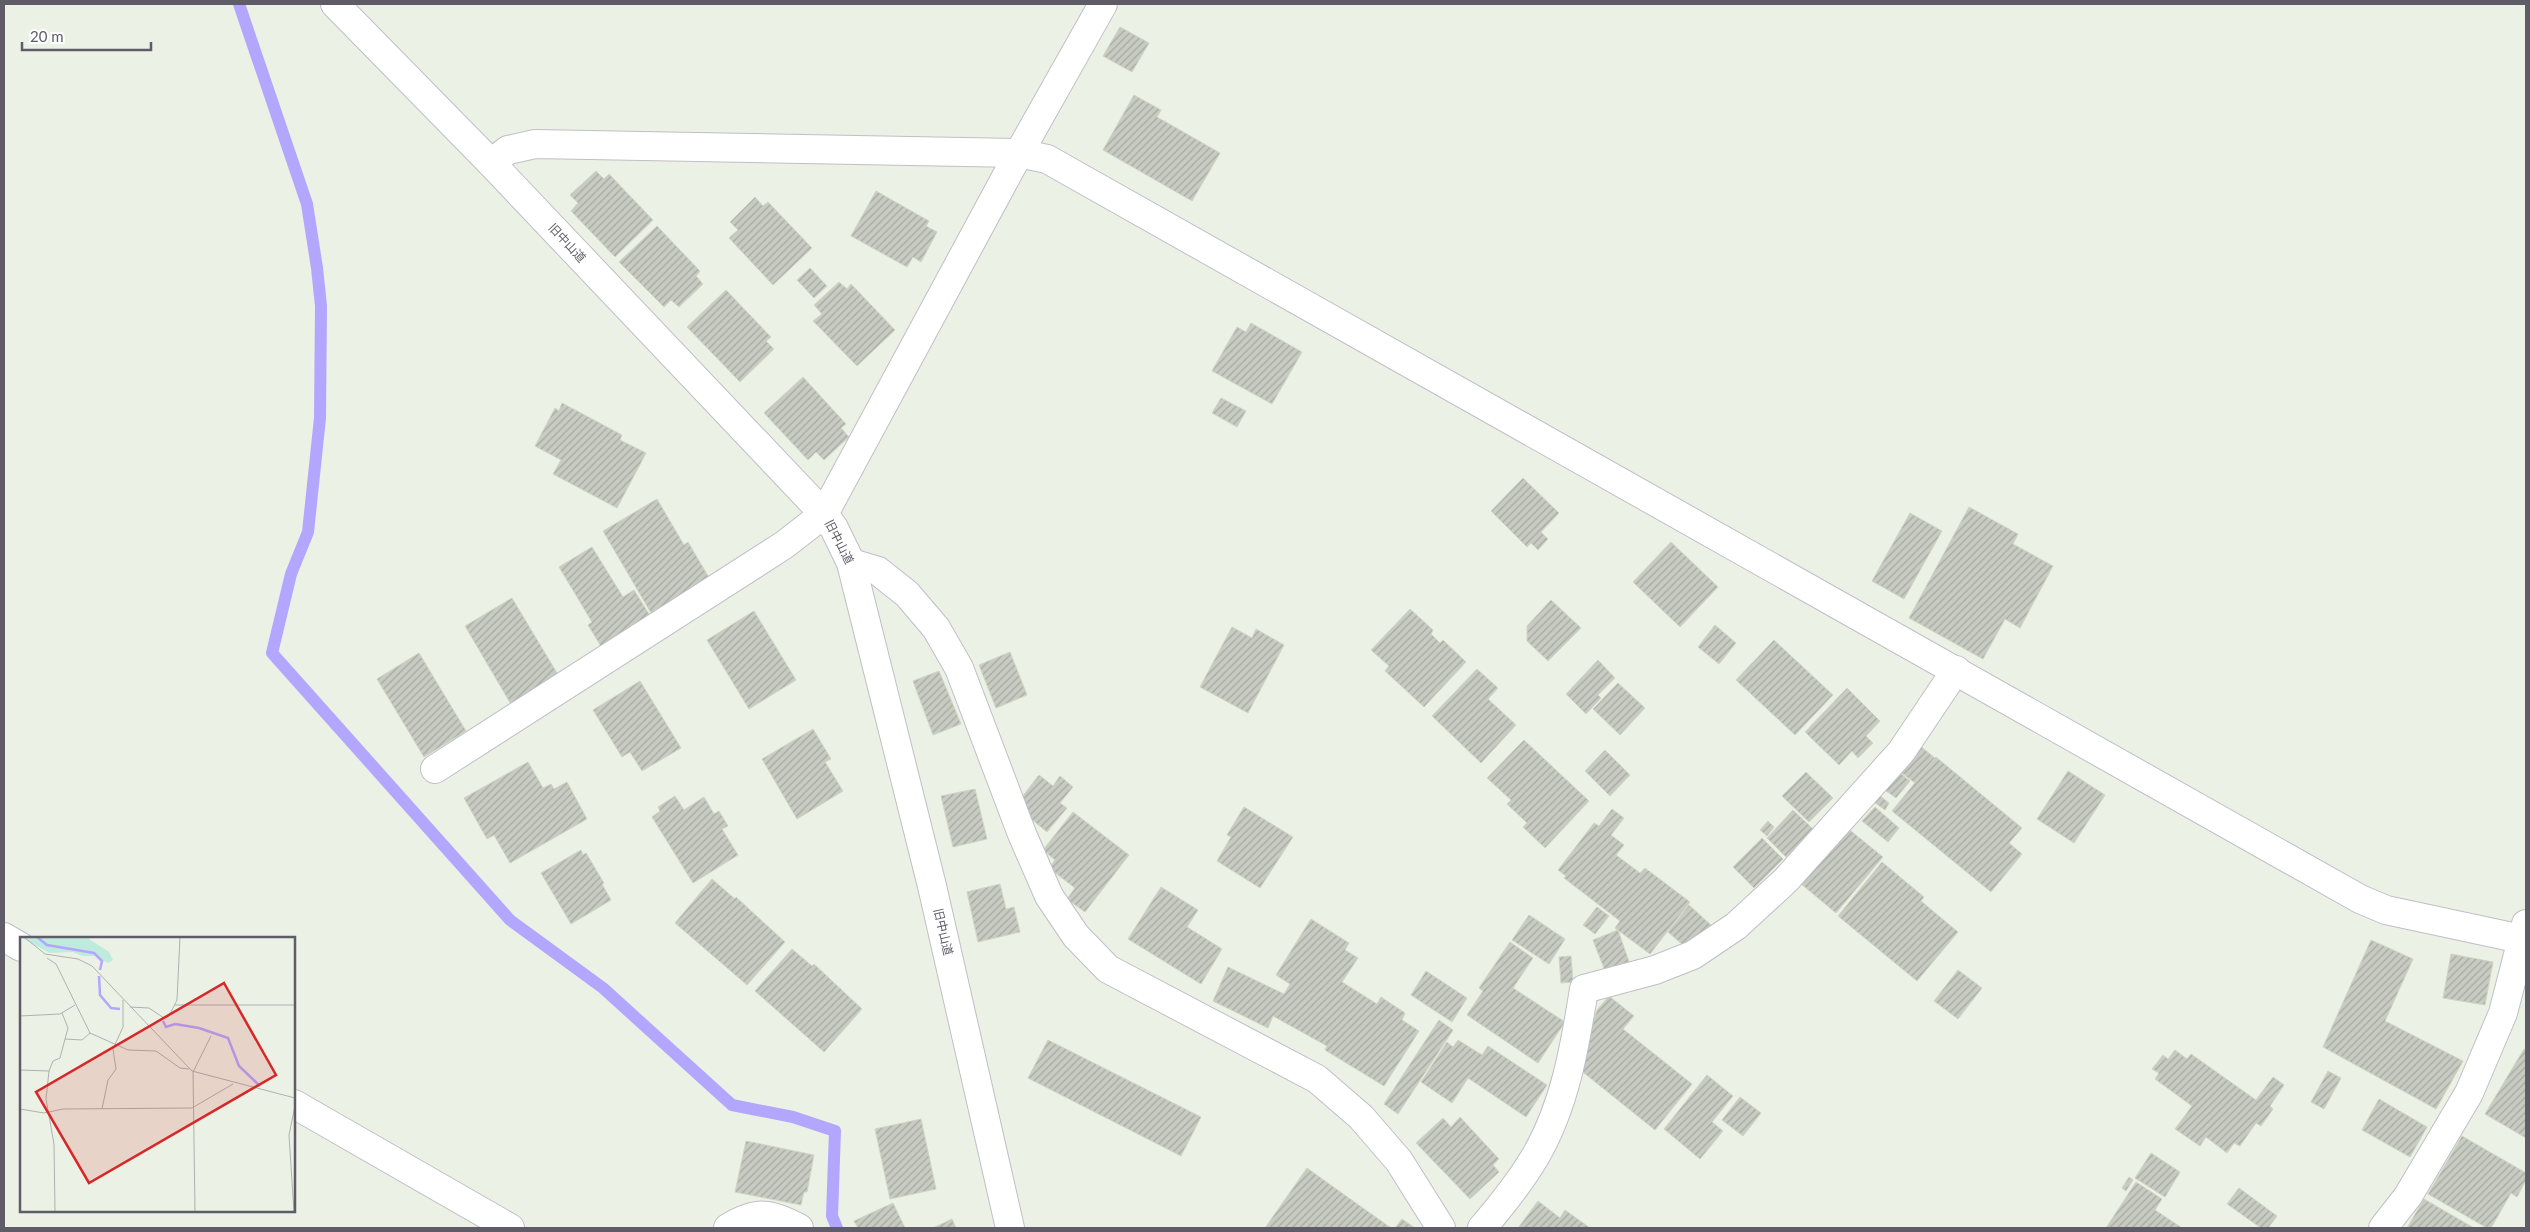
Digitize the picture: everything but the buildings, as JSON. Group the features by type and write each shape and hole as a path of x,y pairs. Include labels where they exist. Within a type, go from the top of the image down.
{"street":[{"name":"旧中山道","path":"335,4 491,163 824,514 834,528 851,563 932,886 1010,1228"},
{"path":"435,769 784,545 824,514 1019,153 1103,4"},
{"path":"491,163 508,150 535,144 1019,153 1047,159 2360,899 2386,910 2525,934 2503,1013 2469,1093 2408,1196 2383,1228"},
{"path":"851,563 878,571 900,589 940,636 959,668 1022,834 1049,896 1076,936 1108,969 1316,1079 1361,1117 1399,1161 1441,1228"},
{"path":"1482,1228 1535,1157 1551,1124 1565,1087 1584,989 1655,970 1693,955 1736,926 1786,880 1901,752 1956,670"},
{"path":"4,937 20,946"},
{"path":"295,1105 510,1228"},
{"path":"728,1228 740,1221 756,1216 777,1216 800,1228"}],"waterway":[{"path":"239,4 307,204 321,306 320,418 308,532 291,574 272,653 510,920 603,988 732,1105 793,1117 835,1131 832,1216 837,1228"}]}
